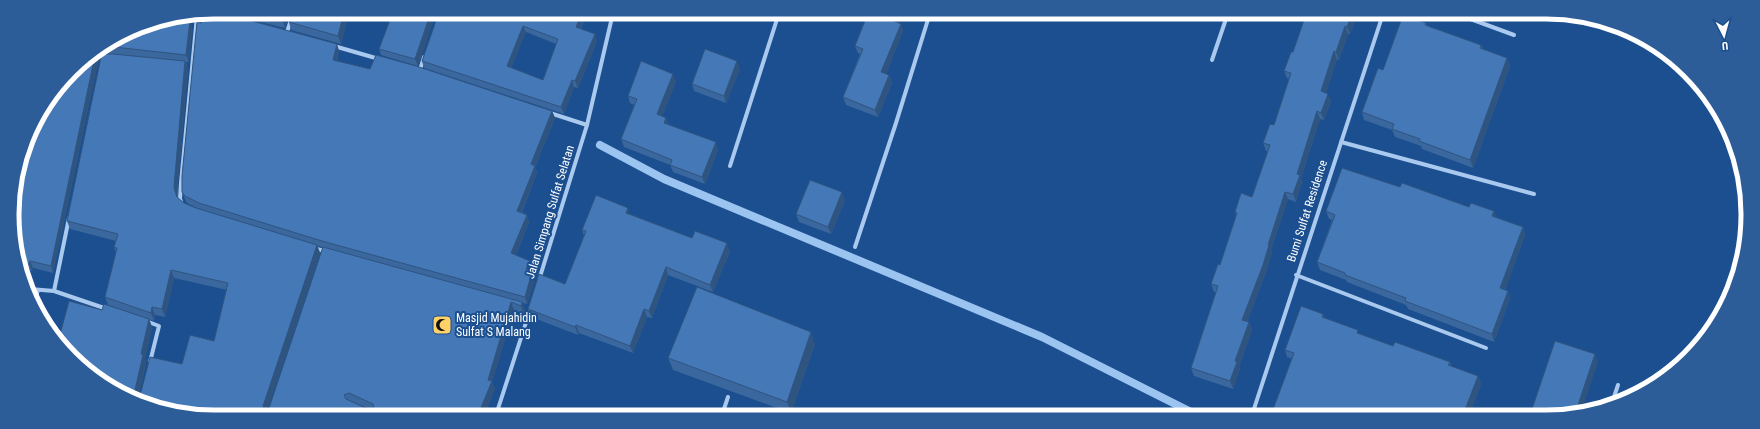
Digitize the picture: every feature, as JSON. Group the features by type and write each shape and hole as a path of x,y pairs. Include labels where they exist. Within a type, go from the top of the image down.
{"street":[{"path":"288,32 291,19"},
{"name":"Jalan Simpang Sulfat Selatan","path":"538,285 587,126 611,19"},
{"path":"730,166 777,19"},
{"path":"855,247 928,19"},
{"path":"1212,60 1226,19"},
{"name":"Bumi Sulfat Residence","path":"1254,410 1296,275 1381,19"},
{"path":"1471,19 1514,35"},
{"path":"183,206 180,199 181,182 197,20"},
{"path":"280,31 295,35"},
{"path":"331,46 383,60"},
{"path":"420,70 427,48"},
{"path":"184,65 192,66"},
{"path":"412,68 426,73"},
{"path":"542,111 587,126"},
{"path":"1341,142 1534,194"},
{"path":"54,291 70,215"},
{"path":"310,247 332,253"},
{"path":"322,259 324,251"},
{"path":"1296,275 1486,348"},
{"path":"34,290 54,291 114,311"},
{"path":"36,295 38,290"},
{"path":"498,410 533,300"},
{"path":"523,306 530,308"},
{"path":"144,321 159,326 148,370"},
{"path":"1614,398 1618,385"},
{"path":"724,410 728,397"}],"building":[{"path":"202,19 245,19 337,44 333,60 370,69 376,55 416,66 552,111 531,164 535,166 517,211 527,215 511,253 530,261 526,269 532,272 525,297 322,241 199,203 185,196 182,192 182,176 197,22 201,23"},
{"path":"290,19 342,19 338,36 289,22"},
{"path":"390,19 429,19 415,59 379,49"},
{"path":"437,19 579,19 576,27 595,34 575,81 572,80 561,107 422,61","holes":["523,26 558,39 543,80 507,66"]},
{"path":"866,19 895,19 894,21 901,24 881,72 889,75 875,110 843,97 863,49 855,46"},
{"path":"1350,19 1347,27 1345,26 1336,52 1334,51 1321,91 1328,94 1321,113 1317,111 1297,174 1300,175 1293,194 1285,192 1263,265 1242,320 1249,322 1235,361 1237,362 1230,381 1191,368 1218,286 1211,284 1218,264 1220,265 1237,213 1235,212 1241,193 1252,197 1270,145 1263,143 1270,124 1274,125 1291,73 1284,71 1291,52 1293,52 1304,20"},
{"path":"1402,19 1414,19 1426,23 1425,25 1481,45 1480,48 1507,58 1470,160 1392,129 1394,124 1362,112 1378,68 1383,70"},
{"path":"190,21 186,55 114,47 128,39 152,29"},
{"path":"705,49 737,61 724,96 692,84"},
{"path":"105,54 113,54 185,61 174,188 177,197 184,203 196,208 317,245 263,406 264,410 202,410 152,400 136,393 139,394 141,392 150,357 182,364 190,335 214,341 228,283 171,270 162,309 152,307 151,313 105,297 117,248 114,247 118,234 67,221 101,57"},
{"path":"94,60 51,266 30,261 29,264 26,263 23,253 19,227 19,202 29,152 39,128 59,95 76,76"},
{"path":"641,61 673,74 657,114 666,118 664,123 716,142 702,177 670,165 672,160 621,139 637,99 628,96"},
{"path":"1342,168 1400,187 1402,183 1469,207 1471,203 1494,211 1492,216 1523,227 1500,288 1508,291 1492,334 1405,301 1406,298 1345,275 1345,273 1317,262 1335,215 1326,211"},
{"path":"810,180 842,192 828,227 796,214"},
{"path":"596,195 628,208 626,213 692,238 695,231 727,243 710,285 666,267 649,311 644,309 630,346 576,325 575,327 528,309 539,274 565,284 586,231 582,230"},
{"path":"323,247 522,302 521,306 511,302 488,380 492,381 480,410 370,410 267,410 269,408","holes":["349,393 373,404 374,409 370,410 346,399 344,395"]},
{"path":"697,287 811,332 787,402 668,358"},
{"path":"69,301 102,310 104,304 149,319 135,393 128,390 95,370 76,353 60,335"},
{"path":"1301,306 1323,314 1322,317 1358,330 1357,333 1393,346 1395,342 1450,362 1448,365 1478,376 1465,410 1273,410 1294,353 1285,350"},
{"path":"1555,341 1595,354 1577,407 1558,410 1532,410"}],"waterway":[{"path":"600,145 664,179 1042,337 1187,410"}],"place":[{"name":"Masjid Mujahidin Sulfat S Malang","path":"442,325"}]}
